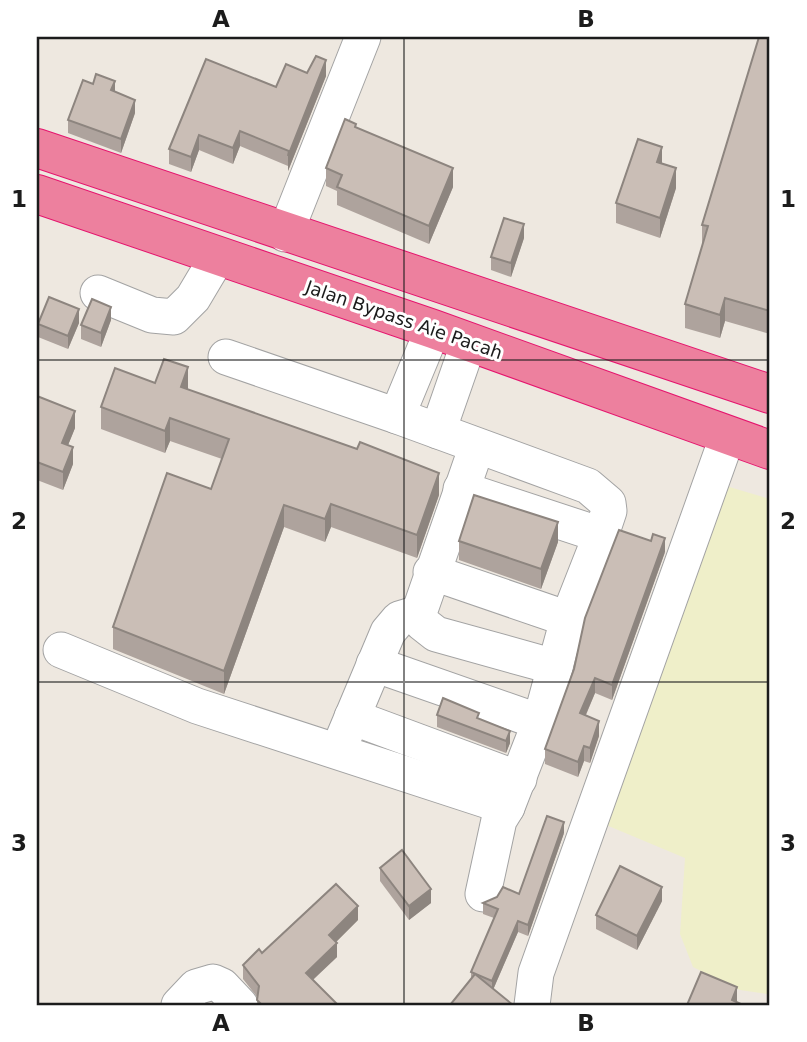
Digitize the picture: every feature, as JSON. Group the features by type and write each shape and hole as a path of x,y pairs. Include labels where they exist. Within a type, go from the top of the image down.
{"highway":[{"path":"37,148 285,234 770,394"},
{"name":"Jalan Bypass Aie Pacah","path":"37,194 433,329 770,450"}],"street":[{"path":"285,234 363,37"},
{"path":"98,293 152,315 174,317 193,298 218,256"},
{"path":"397,416 433,329"},
{"path":"438,431 469,342"},
{"path":"226,357 588,486 601,494 608,503 609,511 601,535 568,619 540,722 513,793 499,820 483,894"},
{"path":"532,1005 536,973 728,435"},
{"path":"477,446 431,572 419,613 422,623 436,634 555,667"},
{"path":"461,489 601,535"},
{"path":"431,572 568,619"},
{"path":"338,752 393,624 406,615 419,613"},
{"path":"61,650 197,706 338,752 513,793"},
{"path":"374,664 540,722"},
{"path":"352,717 513,793"},
{"path":"179,1005 197,987 213,982 222,986 240,1005"}],"green space":[{"path":"716,483 770,499 770,992 767,994 740,990 693,967 680,934 685,858 587,817"}],"building":[{"path":"759,37 770,37 770,311 725,298 720,315 685,304 708,226 702,225"},
{"path":"316,56 326,60 288,156 289,151 240,131 233,148 199,135 191,157 169,149 206,59 276,87 286,64 307,73"},
{"path":"96,74 115,81 111,90 135,100 121,139 68,120 83,80 93,84"},
{"path":"345,119 356,124 355,127 453,168 429,226 337,187 342,175 326,168"},
{"path":"638,139 662,147 657,162 676,168 660,218 616,203"},
{"path":"504,218 524,224 511,263 491,257"},
{"path":"49,297 79,309 68,336 38,324"},
{"path":"92,299 111,307 101,333 81,325"},
{"path":"164,359 188,367 181,387 357,449 360,442 439,473 417,535 331,504 325,519 284,505 224,671 113,627 167,473 211,489 229,439 170,418 165,431 101,407 115,368 155,383"},
{"path":"37,396 75,411 62,443 73,447 63,472 37,462"},
{"path":"474,495 558,522 541,569 459,541"},
{"path":"619,530 651,541 653,534 665,538 612,685 595,678 580,713 599,721 590,748 584,746 578,762 545,749 574,669 585,618"},
{"path":"443,698 479,713 477,718 510,731 506,741 437,715"},
{"path":"547,816 564,822 528,925 518,921 492,981 471,972 498,909 483,903 497,897 503,887 519,894"},
{"path":"402,850 431,889 409,906 380,868"},
{"path":"620,866 662,887 637,936 596,915"},
{"path":"336,884 358,906 329,935 337,943 306,973 338,1005 258,1005 259,986 243,965 259,949 262,953"},
{"path":"701,972 737,987 732,1000 743,1005 687,1005"},
{"path":"475,974 513,1005 450,1005"}]}
